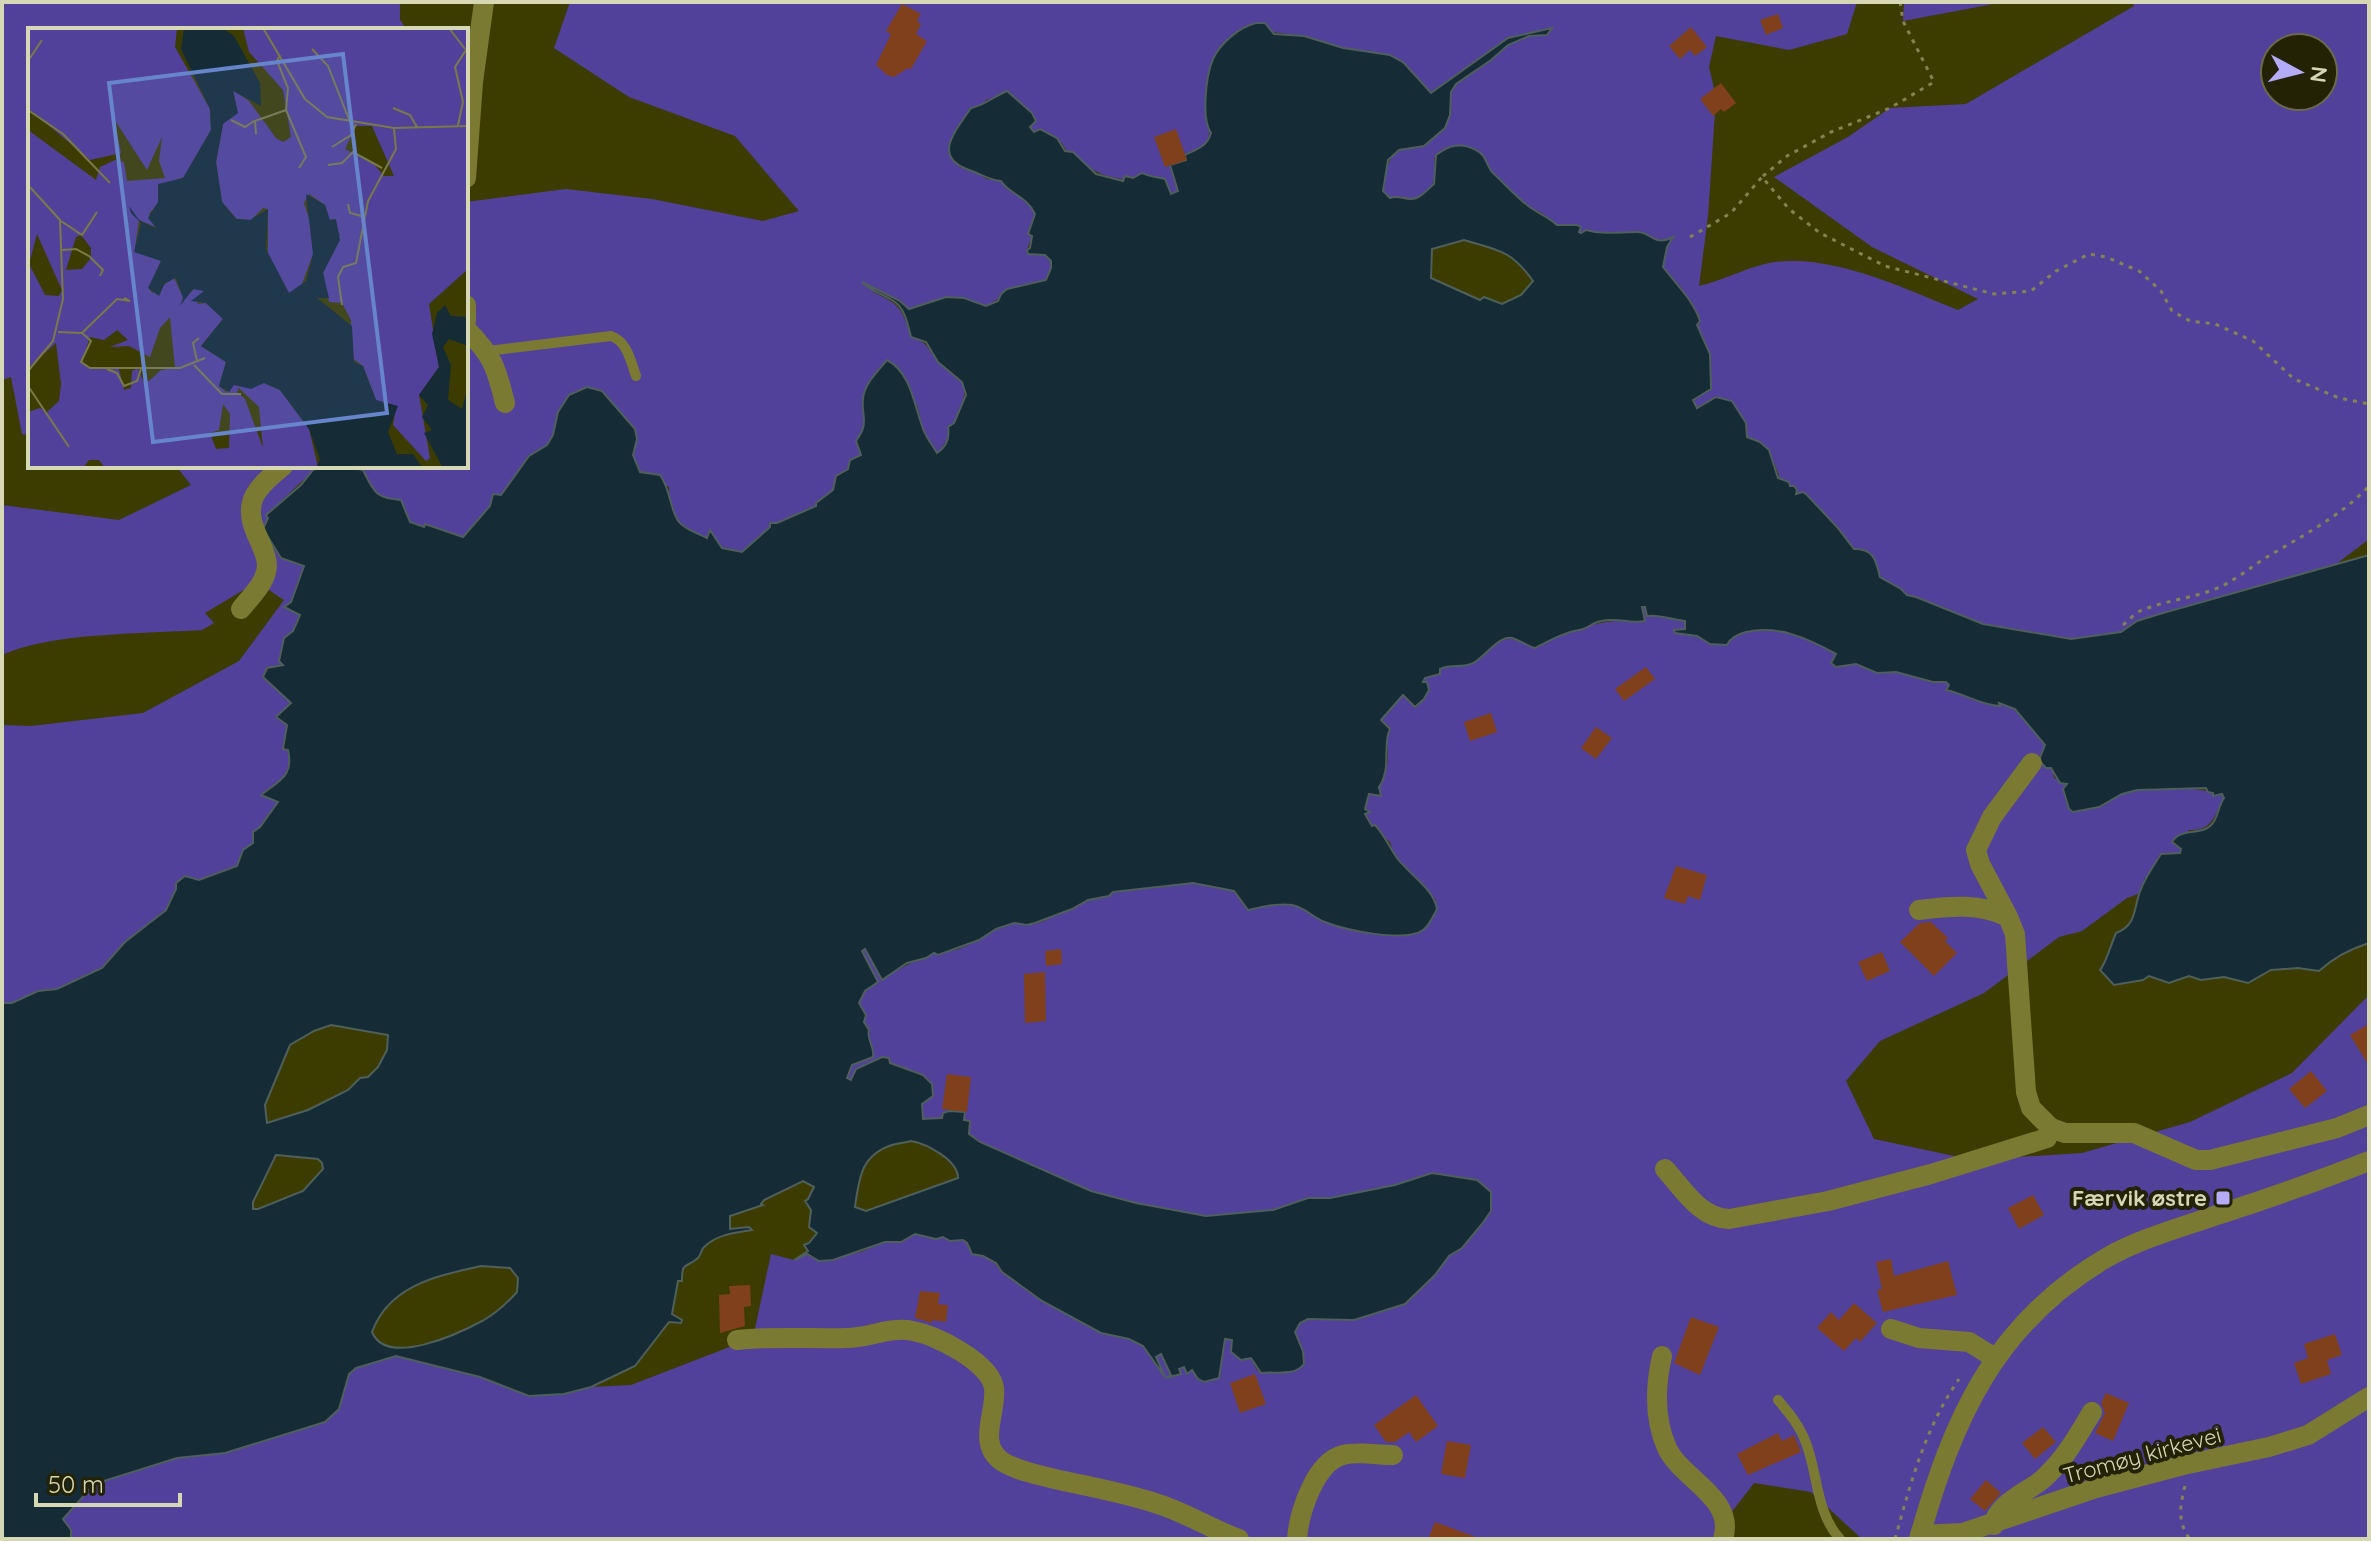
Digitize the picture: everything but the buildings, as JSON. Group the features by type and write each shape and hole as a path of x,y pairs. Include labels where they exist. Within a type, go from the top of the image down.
{"street":[{"path":"468,151 484,2"},
{"path":"468,331 488,351 505,403"},
{"path":"241,609 261,584 267,568 265,554 250,521 251,506 258,487 281,468"},
{"path":"2032,763 1992,817 1976,850 2015,934 2026,1092 2031,1108 2051,1128 2065,1133 2134,1133 2146,1136 2184,1157 2210,1160 2337,1128 2369,1115"},
{"path":"1919,910 1981,907 2008,917"},
{"path":"1665,1169 1713,1219 1729,1219 1828,1201 1931,1174 2047,1138 2051,1128"},
{"name":"Tromøy kirkevei","path":"2369,1161 2302,1187 2154,1236 2107,1258 2050,1297 2014,1333 1976,1387 1948,1445 1920,1537 1963,1533 1994,1525 2096,1488 2308,1435 2369,1397"},
{"path":"737,1340 851,1338 895,1329 927,1335 977,1362 989,1375 994,1386 988,1439 991,1450 1000,1460 1045,1477 1162,1505 1238,1538"},
{"path":"1891,1329 1919,1338 1969,1342 1995,1358"},
{"path":"1662,1356 1657,1380 1658,1415 1667,1448 1676,1463 1716,1501 1724,1517 1723,1539"},
{"path":"1994,1525 1998,1512 2042,1480 2066,1456 2092,1412"},
{"path":"1297,1539 1303,1505 1330,1461 1344,1454 1393,1455"}],"lane":[{"path":"488,351 611,336 619,338 625,347 636,376"},
{"path":"1778,1400 1805,1439 1815,1485 1829,1523 1840,1539"}],"path":[{"path":"1690,237 1731,213 1762,177 1787,156 1831,132 1890,108 1934,82 1903,21 1900,2"},
{"path":"1762,177 1789,209 1820,233 1885,266 1994,294 2031,291 2056,271 2089,254 2106,257 2139,271 2161,291 2172,311 2190,321 2215,324 2253,341 2294,379 2339,398 2369,404"},
{"path":"2123,625 2139,611 2207,592 2245,573 2295,542 2360,496 2369,486"},
{"path":"2183,1465 2185,1483 2180,1506 2183,1530 2190,1539"}],"shaded area":[{"path":"2,2 400,2 400,20 406,28 28,28 28,435 22,434 11,377 2,380"},
{"path":"570,2 1857,2 1847,34 1789,50 1716,36 1709,67 1716,97 1708,216 1699,286 1769,263 1816,263 1865,274 1958,310 1978,299 1872,247 1774,177 1848,137 1890,108 1966,104 2134,6 2132,2 2369,2 2369,539 2335,565 2137,621 2121,632 2071,639 1983,624 1907,595 1880,577 1877,566 1854,549 1807,495 1795,494 1778,478 1769,450 1747,437 1746,423 1716,397 1698,408 1693,400 1711,389 1710,354 1697,325 1697,313 1663,267 1672,239 1655,240 1639,232 1612,234 1586,230 1581,234 1577,225 1557,225 1531,208 1490,171 1434,158 1434,178 1424,195 1410,199 1390,198 1383,191 1392,157 1403,149 1424,146 1450,115 1451,92 1456,84 1508,45 1529,36 1547,35 1552,29 1508,38 1431,93 1403,62 1390,55 1343,48 1304,36 1241,28 1212,60 1209,139 1205,145 1185,154 1187,160 1178,192 1170,194 1162,178 1119,178 1089,168 1069,153 1062,143 1034,132 988,99 979,107 959,167 977,172 986,179 1002,181 1025,199 1035,214 1029,233 1032,235 1028,254 1045,255 1051,261 1046,280 1015,289 986,306 946,297 909,309 900,300 871,291 898,308 911,337 924,343 937,361 961,381 964,396 958,418 937,453 924,432 917,405 863,397 864,431 856,441 861,455 836,476 833,490 816,502 817,506 777,523 742,552 722,548 709,532 708,539 679,523 669,497 669,487 640,473 633,455 637,439 602,391 587,387 569,395 558,412 547,446 529,456 501,495 463,537 426,524 424,527 410,522 400,501 376,493 363,470 354,468 468,468 468,202 566,189 652,199 763,221 799,211 735,136 629,97 554,48"},
{"path":"1904,2 2004,2 1903,21"},
{"path":"178,468 319,468 267,515 304,566 291,602 284,607 300,615 284,665 291,703 283,749 288,749 289,765 280,781 262,795 278,801 237,866 176,889 166,910 125,942 102,968 57,989 38,991 12,1003 2,1003 2,725 31,726 143,713 239,661 284,600 257,582 205,613 214,623 202,630 72,638 23,647 2,655 2,505 119,520 191,485"},
{"path":"1646,606 1647,616 1685,621 1685,629 1710,644 1729,640 1741,633 1769,628 1804,637 1836,654 1847,665 1856,664 1877,673 1896,672 1933,682 1946,682 1950,685 1947,690 1972,700 2015,709 2045,745 2046,768 2053,770 2054,778 2068,784 2099,807 2123,793 2148,789 2193,789 2225,798 2212,821 2203,828 2189,830 2180,853 2145,878 2138,894 2127,898 2082,931 2059,937 1984,993 1880,1041 1846,1081 1874,1139 1973,1160 2082,1153 2190,1122 2292,1073 2369,995 2369,1539 1862,1539 1811,1492 1754,1483 1711,1539 71,1539 71,1530 63,1519 94,1484 177,1458 225,1453 339,1409 349,1374 356,1368 396,1356 480,1377 529,1396 631,1385 753,1338 771,1254 794,1260 807,1254 819,1261 861,1252 885,1242 901,1242 915,1234 936,1239 943,1237 950,1241 963,1240 972,1254 989,1259 1002,1272 1101,1333 1129,1339 1143,1346 1164,1375 1155,1356 1161,1354 1179,1369 1184,1367 1187,1373 1224,1338 1239,1346 1257,1370 1303,1352 1295,1332 1300,1323 1308,1319 1355,1320 1405,1304 1435,1275 1449,1256 1462,1248 1491,1211 1432,1173 1395,1185 1330,1198 1308,1198 1273,1210 1206,1216 1091,1191 980,1142 969,1134 970,1121 922,1119 922,1104 890,1063 882,1058 856,1069 851,1080 847,1078 852,1065 873,1057 874,1053 864,1022 866,1015 859,1004 865,991 861,950 865,948 882,980 922,958 958,949 1008,925 1041,922 1090,899 1113,892 1193,883 1234,891 1248,910 1295,906 1346,929 1413,935 1436,900 1404,867 1390,842 1372,826 1365,812 1369,794 1381,796 1379,787 1386,771 1387,745 1381,720 1403,696 1436,670 1448,665 1471,664 1500,641 1513,639 1536,648 1588,626 1615,621 1644,621 1642,607"}],"water":[{"path":"1256,23 1265,23 1274,34 1304,36 1343,48 1390,55 1403,62 1431,93 1508,38 1552,28 1547,35 1529,36 1508,45 1456,84 1451,92 1450,115 1445,128 1424,146 1399,150 1388,160 1383,191 1390,198 1418,197 1434,184 1436,155 1460,145 1480,152 1493,173 1516,196 1557,225 1577,225 1581,227 1581,233 1586,230 1637,232 1657,240 1673,237 1667,247 1663,267 1693,306 1700,321 1697,325 1710,354 1711,389 1693,400 1697,408 1716,397 1732,401 1746,423 1747,437 1769,450 1778,478 1794,486 1796,494 1803,492 1807,495 1854,549 1865,550 1872,556 1880,577 1907,595 1983,624 2071,639 2121,632 2137,621 2369,555 2369,943 2342,954 2319,971 2298,968 2271,970 2248,983 2224,977 2201,980 2189,976 2169,983 2149,976 2114,985 2100,970 2116,933 2128,925 2134,915 2148,875 2161,854 2180,853 2181,849 2172,842 2176,837 2204,830 2213,823 2224,798 2222,794 2213,796 2206,788 2137,790 2122,794 2099,807 2073,812 2069,809 2063,789 2067,784 2060,783 2051,768 2046,768 2039,760 2045,745 2015,709 1999,703 2000,706 1986,704 1946,690 1949,685 1946,682 1933,682 1896,672 1877,673 1856,664 1836,667 1831,663 1836,654 1803,638 1781,632 1746,632 1730,640 1727,645 1710,644 1697,636 1675,633 1674,630 1685,629 1685,621 1647,616 1645,607 1642,607 1645,621 1598,622 1535,648 1507,638 1475,662 1440,669 1440,674 1425,678 1423,682 1427,682 1429,690 1424,699 1415,707 1403,695 1381,720 1390,729 1385,772 1379,787 1381,796 1369,794 1365,809 1370,812 1365,814 1435,902 1437,909 1423,930 1403,935 1360,931 1325,922 1292,905 1248,910 1234,891 1193,883 1113,892 1035,923 1014,923 996,929 979,940 907,963 882,980 865,949 862,951 878,982 865,991 859,1003 866,1015 864,1022 869,1030 873,1057 852,1065 847,1078 851,1080 856,1069 882,1057 889,1058 890,1063 923,1075 932,1084 933,1096 922,1104 923,1119 942,1118 943,1113 949,1111 965,1112 964,1120 970,1121 969,1134 980,1142 1091,1191 1206,1216 1273,1210 1308,1198 1330,1198 1395,1185 1432,1173 1477,1180 1491,1192 1491,1211 1482,1224 1405,1304 1354,1320 1308,1319 1300,1323 1295,1332 1303,1351 1304,1364 1295,1371 1261,1373 1251,1358 1241,1360 1231,1352 1232,1340 1225,1339 1219,1378 1204,1382 1192,1370 1187,1374 1184,1367 1179,1369 1181,1374 1166,1378 1171,1375 1161,1354 1156,1357 1165,1377 1143,1346 1129,1339 1101,1333 1042,1301 1002,1272 996,1263 972,1254 963,1240 950,1241 943,1237 936,1239 915,1234 901,1242 885,1242 833,1260 819,1261 807,1254 794,1260 808,1251 804,1245 817,1233 809,1227 811,1210 805,1201 814,1187 803,1181 764,1200 763,1205 730,1216 730,1229 749,1227 752,1230 715,1239 704,1247 698,1258 684,1267 672,1314 682,1320 681,1323 669,1322 635,1366 591,1387 564,1394 529,1396 480,1377 396,1356 356,1368 349,1374 339,1409 325,1422 225,1453 177,1458 94,1484 63,1519 71,1530 71,1539 2,1539 2,1003 12,1003 38,991 57,989 102,968 125,942 166,910 176,883 185,876 199,880 237,866 243,850 253,843 253,832 278,802 261,795 284,777 289,766 288,750 283,749 287,725 276,717 291,703 263,677 267,668 283,665 279,661 284,638 293,631 300,615 284,607 291,602 304,566 281,558 263,529 268,518 266,515 301,485 313,470 354,468 363,470 373,489 380,495 401,500 410,522 463,537 490,506 493,494 501,495 529,456 547,445 553,435 558,412 569,395 587,387 602,391 635,429 637,439 633,455 640,472 660,475 681,525 707,538 710,530 722,548 742,552 770,527 770,523 777,523 816,506 833,490 836,476 848,469 850,460 861,455 856,441 864,424 864,393 887,360 907,382 924,431 937,453 947,442 948,427 954,423 966,395 962,382 938,362 926,342 911,337 906,318 898,305 862,282 900,301 909,309 946,297 964,298 986,306 998,301 1007,289 1046,280 1051,261 1045,255 1028,254 1027,250 1032,236 1028,234 1035,214 1032,208 1001,181 959,166 952,159 949,152 953,135 971,108 1007,91 1032,113 1036,121 1030,127 1034,132 1040,129 1057,138 1065,151 1073,152 1096,174 1123,181 1125,176 1133,178 1142,173 1165,179 1171,194 1178,191 1170,165 1186,160 1185,155 1204,145 1209,138 1211,133 1206,118 1208,75 1216,53 1237,32","holes":["1464,240 1510,257 1533,281 1521,295 1502,304 1484,297 1480,300 1431,278 1432,249","331,1025 388,1035 387,1050 378,1067 348,1090 308,1110 267,1123 265,1105 290,1045","911,1141 947,1159 957,1171 958,1178 866,1211 855,1207 860,1177 868,1161 882,1149","276,1155 318,1159 322,1163 323,1169 303,1191 258,1209 253,1209 253,1202","481,1266 510,1268 518,1278 517,1292 488,1317 442,1339 408,1347 392,1347 380,1342 372,1332 380,1316 402,1293 432,1279"]}],"place":[{"name":"Færvik østre","path":"2223,1198"}]}
